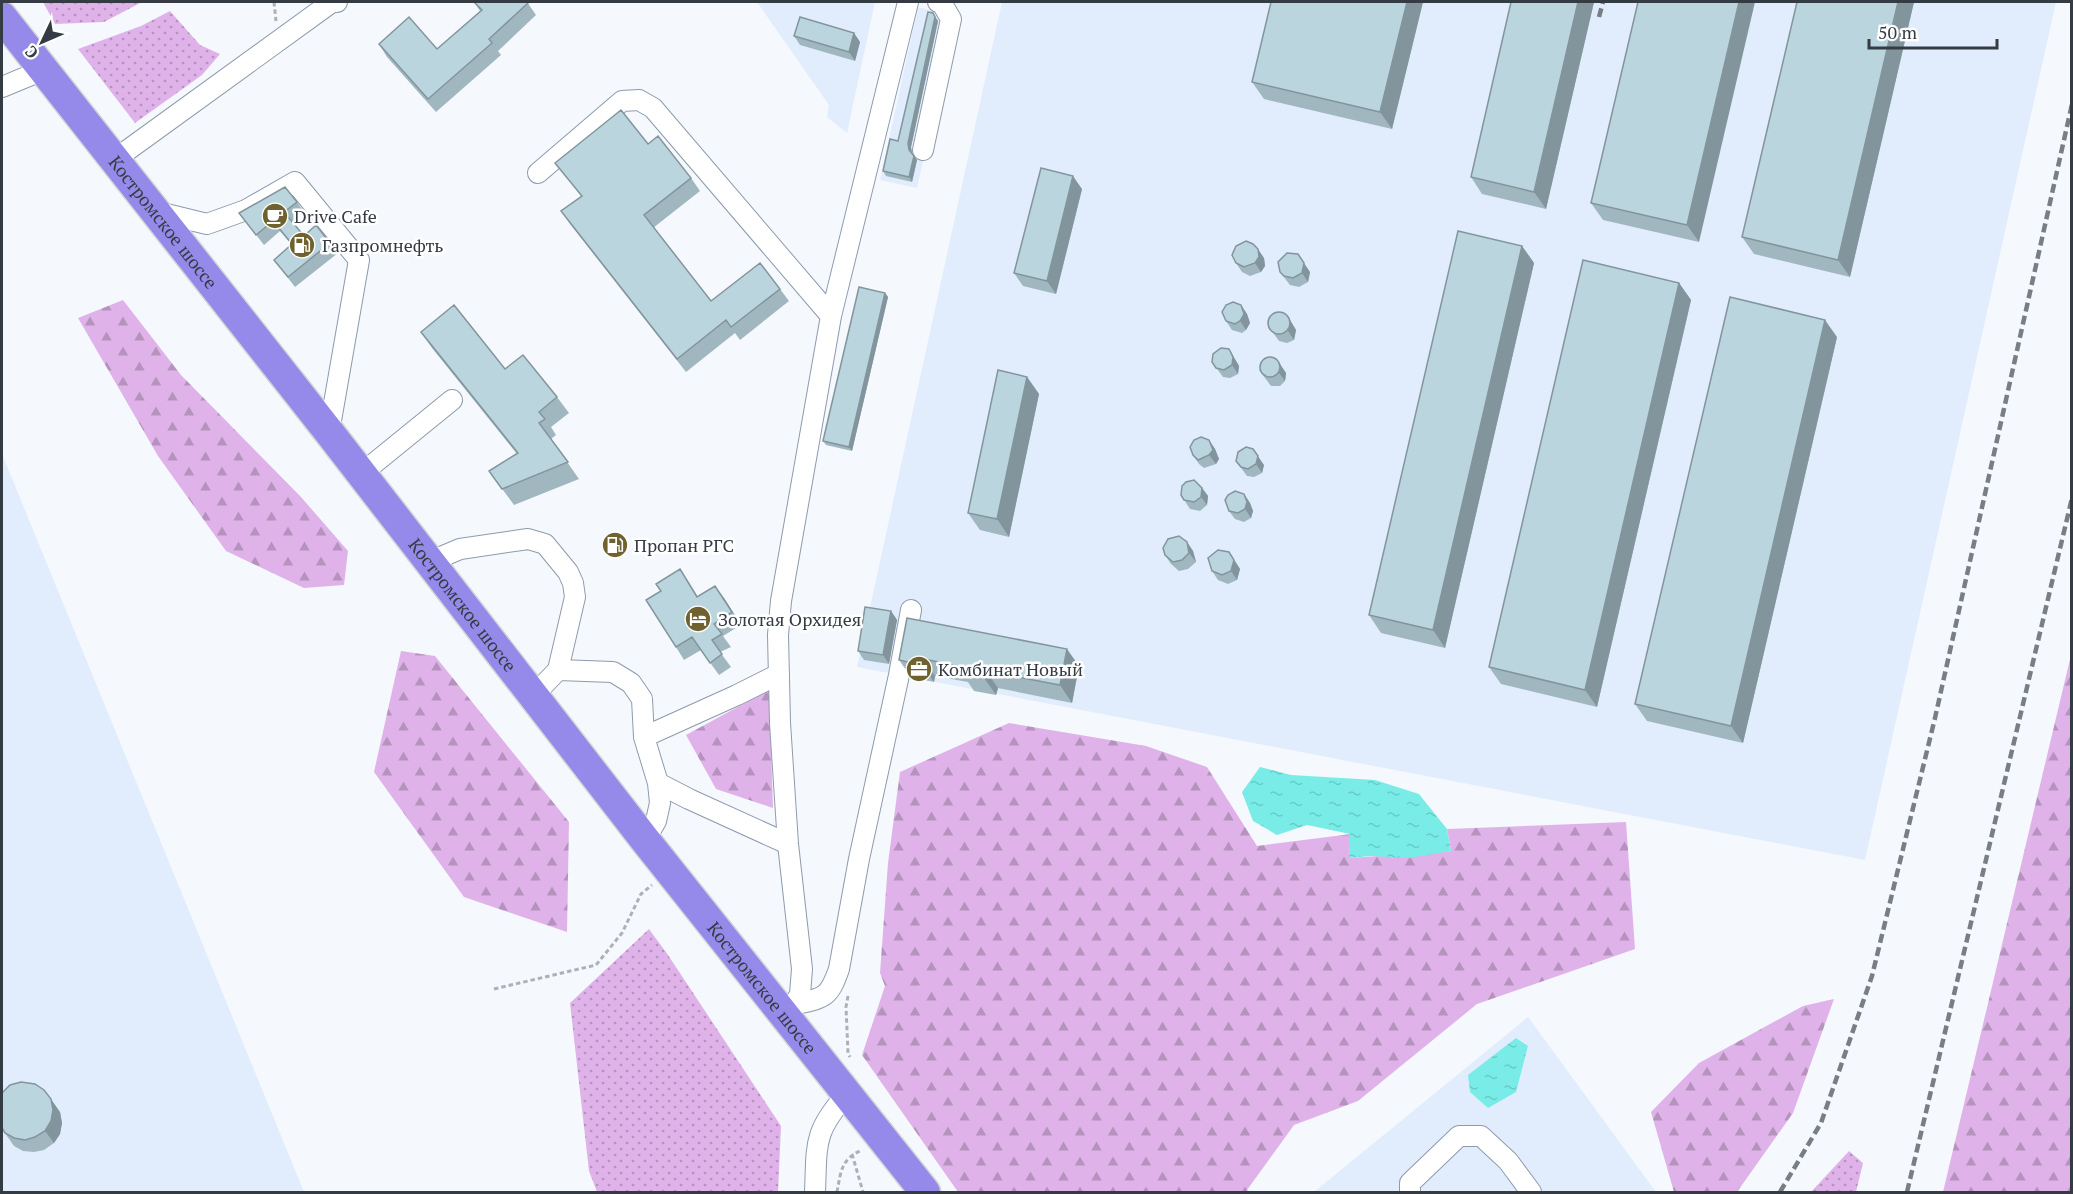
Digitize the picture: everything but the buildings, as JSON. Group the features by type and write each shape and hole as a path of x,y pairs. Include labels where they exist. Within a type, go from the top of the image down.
{"highway":[{"name":"Костромское шоссе","path":"2,17 329,432 645,840 791,1011 847,1094 925,1192"}],"street":[{"path":"114,160 332,2 337,2"},
{"path":"791,1011 802,983 802,969 788,844 780,723 778,635 787,562 831,316 908,2"},
{"path":"923,150 951,19 938,2"},
{"path":"2,87 43,70"},
{"path":"538,173 622,100 639,100 653,108 831,316"},
{"path":"154,211 207,224 246,210 295,182 359,260 329,432"},
{"path":"361,474 452,400"},
{"path":"429,562 460,549 528,539 545,544 568,572 575,597 558,670 533,696"},
{"path":"791,1011 827,993 834,984 839,969 859,859 897,686 911,610"},
{"path":"558,670 613,672 631,683 642,699 644,737 658,783 660,803 656,821 645,840"},
{"path":"644,737 779,674"},
{"path":"658,783 689,800 788,844"},
{"path":"815,1192 818,1139 828,1117 847,1094"},
{"path":"1410,1192 1410,1183 1459,1136 1470,1135 1481,1136 1508,1161 1531,1192"}],"path":[{"path":"494,990 596,965 622,933 641,894 670,871"},
{"path":"850,987 846,1007 848,1053 853,1063"},
{"path":"837,1192 841,1169 850,1155 865,1149"},
{"path":"852,1154 863,1192"}],"shaded area":[{"path":"757,2 875,2 847,133 827,117 829,105"},
{"path":"1002,2 2056,2 1865,860 857,667"},
{"path":"918,7 955,16 917,188 880,180"},
{"path":"2,454 304,1192 2,1192"},
{"path":"1528,1017 1656,1192 1314,1192"}],"green space":[{"path":"43,2 142,2 104,22 55,24"},
{"path":"170,11 200,45 220,54 202,75 135,123 78,49 141,26"},
{"path":"123,300 181,375 301,497 348,551 344,585 304,588 226,551 158,456 78,318"},
{"path":"401,651 435,656 569,822 567,932 464,897 374,772"},
{"path":"2071,655 2071,1192 1943,1192"},
{"path":"769,690 773,808 716,789 686,735"},
{"path":"1009,723 1146,746 1207,767 1257,846 1351,834 1349,858 1451,851 1447,829 1626,822 1635,949 1477,1004 1358,1101 1294,1125 1247,1190 1249,1192 958,1192 862,1055 885,986 880,973 888,863 900,772"},
{"path":"649,929 781,1126 778,1192 597,1192 589,1171 570,1003"},
{"path":"1834,999 1793,1113 1737,1192 1674,1192 1651,1112 1699,1063 1803,1006"},
{"path":"1849,1151 1863,1163 1856,1192 1811,1192"}],"water":[{"path":"1260,767 1291,775 1375,780 1419,794 1447,829 1451,851 1409,858 1371,856 1349,858 1350,834 1307,825 1277,835 1253,821 1242,792"},
{"path":"1516,1038 1528,1046 1516,1092 1488,1108 1470,1092 1468,1075"}],"railway":[{"path":"1599,17 1603,2"},
{"path":"1780,1192 1821,1123 1872,976 1935,718 2072,104"},
{"path":"1907,1192 2072,498"}],"place":[{"name":"Drive Cafe","path":"275,216"},
{"name":"Газпромнефть","path":"302,245"},
{"name":"Пропан РГС","path":"615,545"},
{"name":"Золотая Орхидея","path":"698,619"},
{"name":"Комбинат Новый","path":"919,669"}]}
